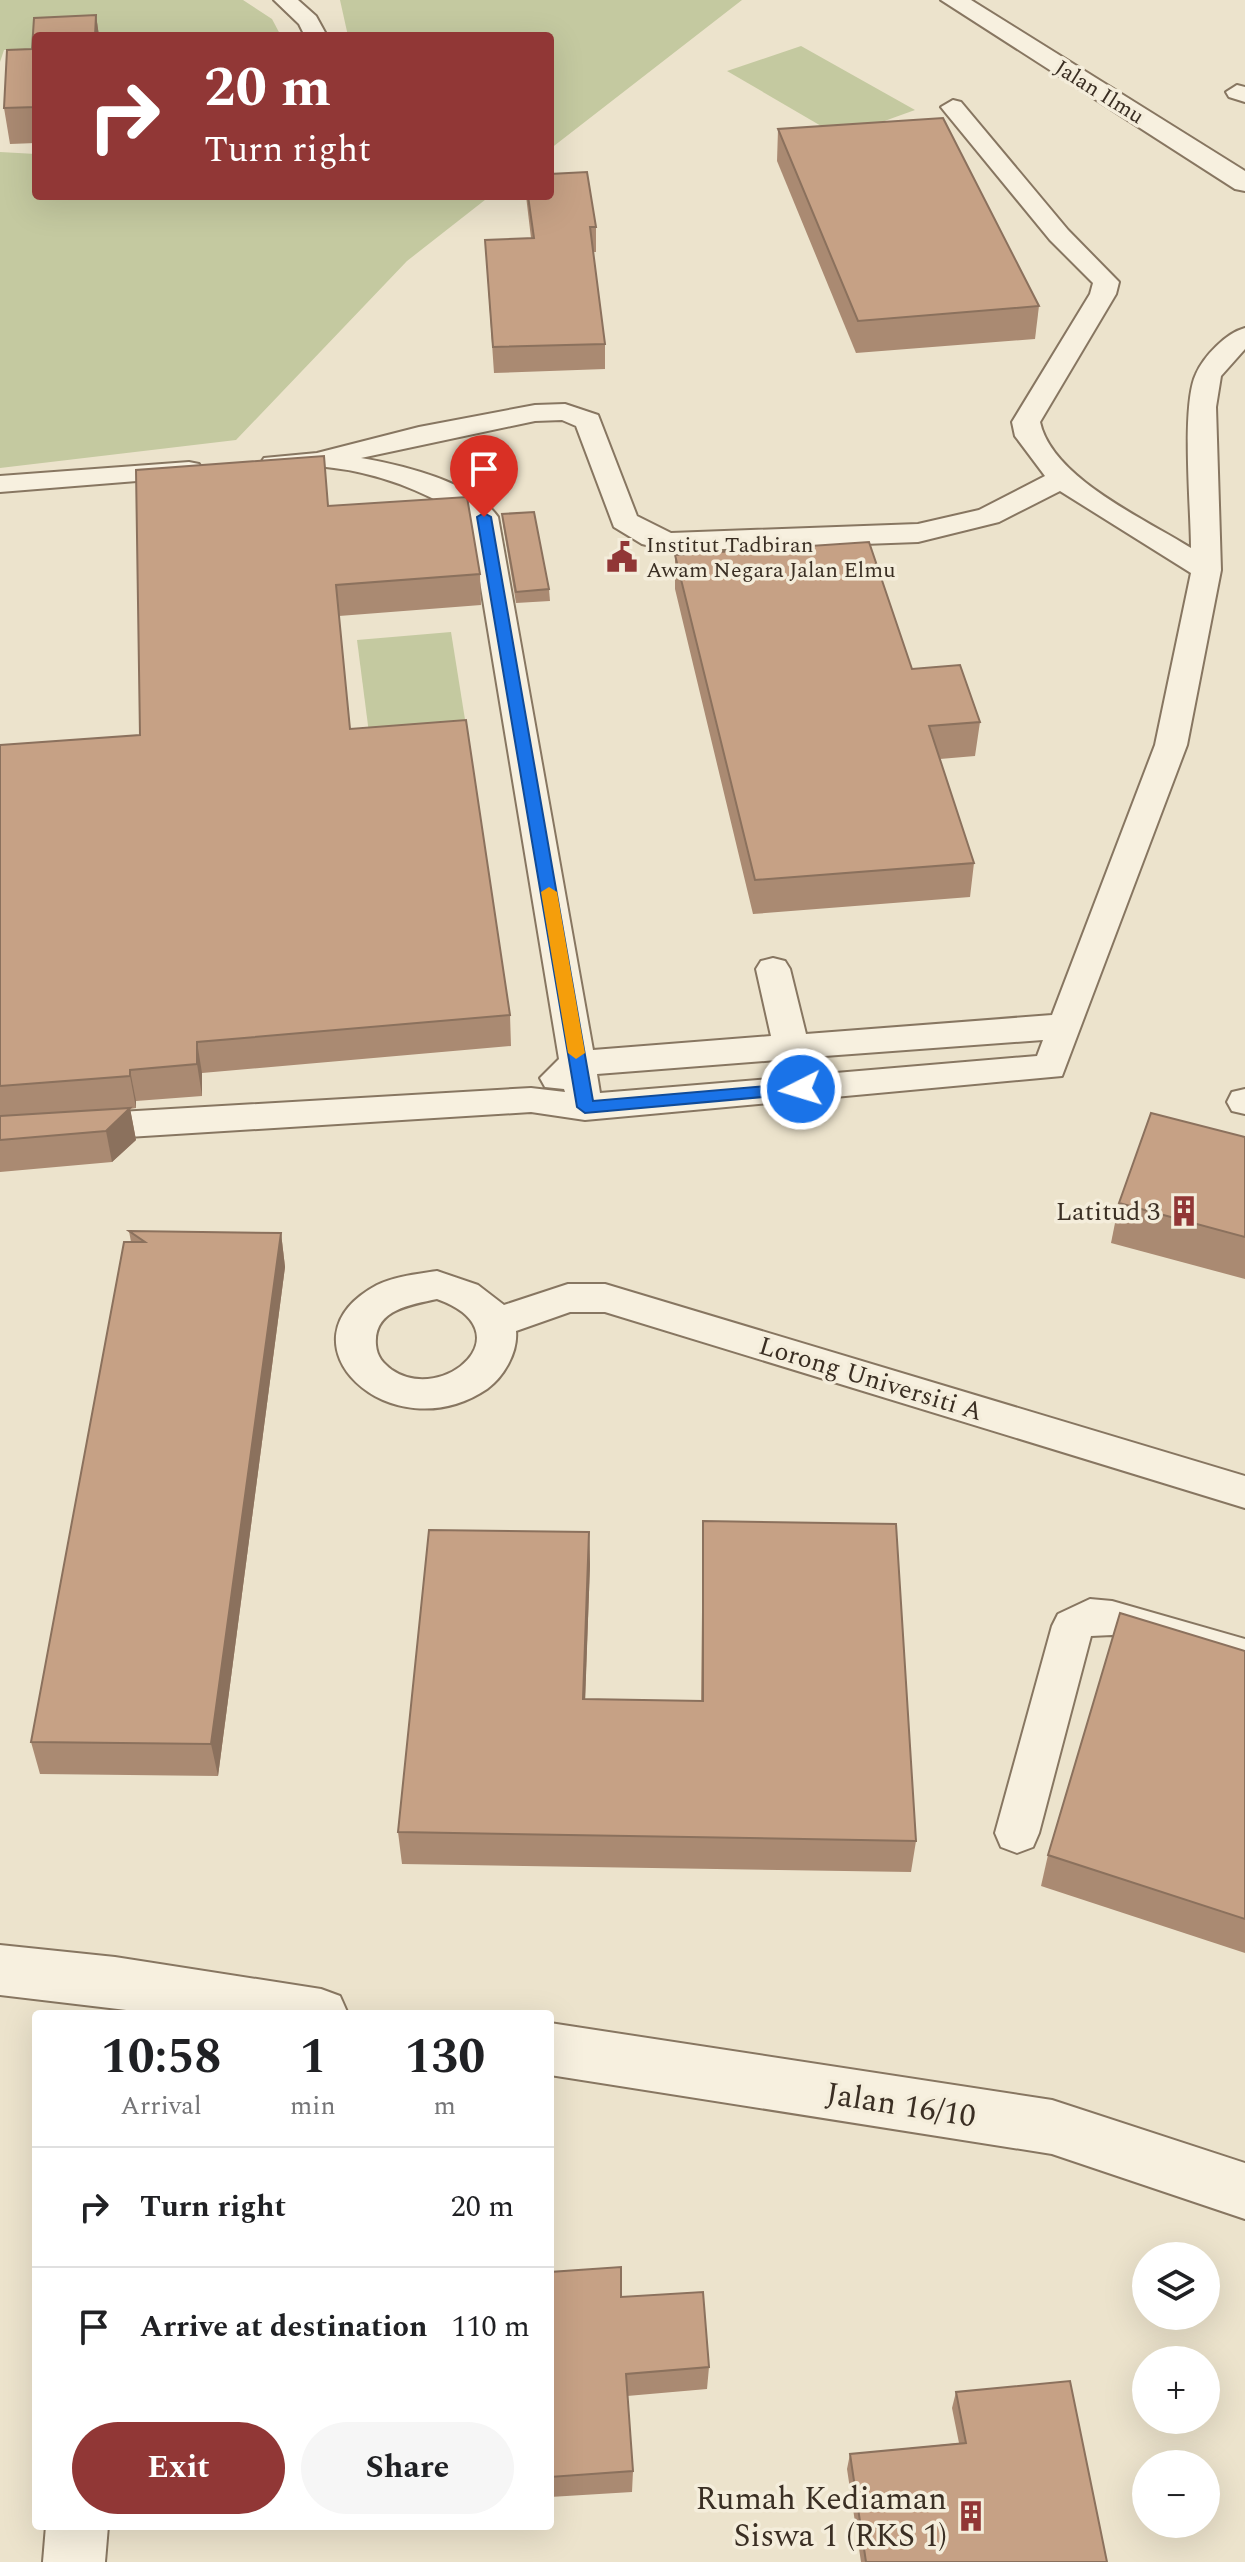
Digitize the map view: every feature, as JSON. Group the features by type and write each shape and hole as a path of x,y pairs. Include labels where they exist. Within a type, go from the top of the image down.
{"street":[{"name":"Jalan Ilmu","path":"954,0 1245,183"},
{"path":"0,1970 114,1998 269,2010"},
{"name":"Jalan 16/10","path":"554,2050 1052,2127 1245,2191"},
{"path":"74,2562 77,2530"}],"lane":[{"path":"285,0 308,21 314,32"},
{"path":"953,107 1059,235 1106,282 1103,294 1026,422 1029,436 1061,479 1206,570"},
{"path":"0,1132 531,1100 585,1107 1050,1067 1171,745 1206,570 1203,407 1206,386 1208,375 1245,336"},
{"path":"317,461 419,435 535,413 565,412 588,421 624,521 652,538 692,543 918,533 989,516 1061,479"},
{"path":"254,465 317,461 394,470 452,494 484,517 585,1107"},
{"path":"0,484 222,468"},
{"path":"773,969 801,1089"},
{"path":"531,1100 578,1063 1065,1026"},
{"name":"Lorong Universiti A","path":"496,1323 568,1298 605,1298 1245,1492"},
{"path":"1017,1833 1073,1626 1090,1616 1112,1618 1245,1657"}],"green space":[{"path":"0,0 243,0 272,19 279,32 32,32 32,49 4,50 0,62"},
{"path":"340,0 742,0 554,146 554,32 347,32"},
{"path":"801,46 915,110 840,137 727,71"},
{"path":"0,152 32,154 32,200 485,200 407,261 236,440 0,468"},
{"path":"451,632 467,732 370,741 357,640"}],"building":[{"path":"96,15 95,32 33,32 34,18"},
{"path":"32,49 32,107 4,108 7,50"},
{"path":"943,118 1039,306 858,321 778,129"},
{"path":"587,172 596,227 590,227 605,344 493,347 485,240 534,238 529,200 554,200 554,174"},
{"path":"324,456 328,506 467,497 480,574 336,585 350,729 466,720 510,1015 197,1042 197,1064 130,1070 130,1076 0,1086 0,745 140,735 136,470"},
{"path":"534,512 549,589 516,592 502,514"},
{"path":"869,542 912,669 960,665 980,722 929,726 974,863 755,880 675,555"},
{"path":"130,1108 106,1131 0,1140 0,1116"},
{"path":"1151,1113 1245,1137 1245,1237 1119,1203"},
{"path":"129,1231 281,1233 211,1744 31,1742 124,1242 145,1242"},
{"path":"703,1521 896,1524 916,1841 398,1832 429,1530 589,1532 583,1699 703,1701"},
{"path":"1120,1613 1245,1651 1245,1919 1048,1855"},
{"path":"621,2267 621,2297 703,2292 709,2367 626,2374 633,2471 554,2477 554,2272"},
{"name":"Rumah Kediaman Siswa 1 (RKS 1)","path":"1070,2381 1107,2562 866,2562 850,2454 966,2443 956,2392"}],"slow traffic":[{"path":"549,892 576,1053"}],"place":[{"name":"Institut Tadbiran Awam Negara Jalan Elmu","path":"622,557"},
{"name":"Latitud 3","path":"1184,1211"},
{"name":"Rumah Kediaman Siswa 1 (RKS 1)","path":"971,2516"}],"route":[{"path":"484,517 585,1107 801,1089"}]}
